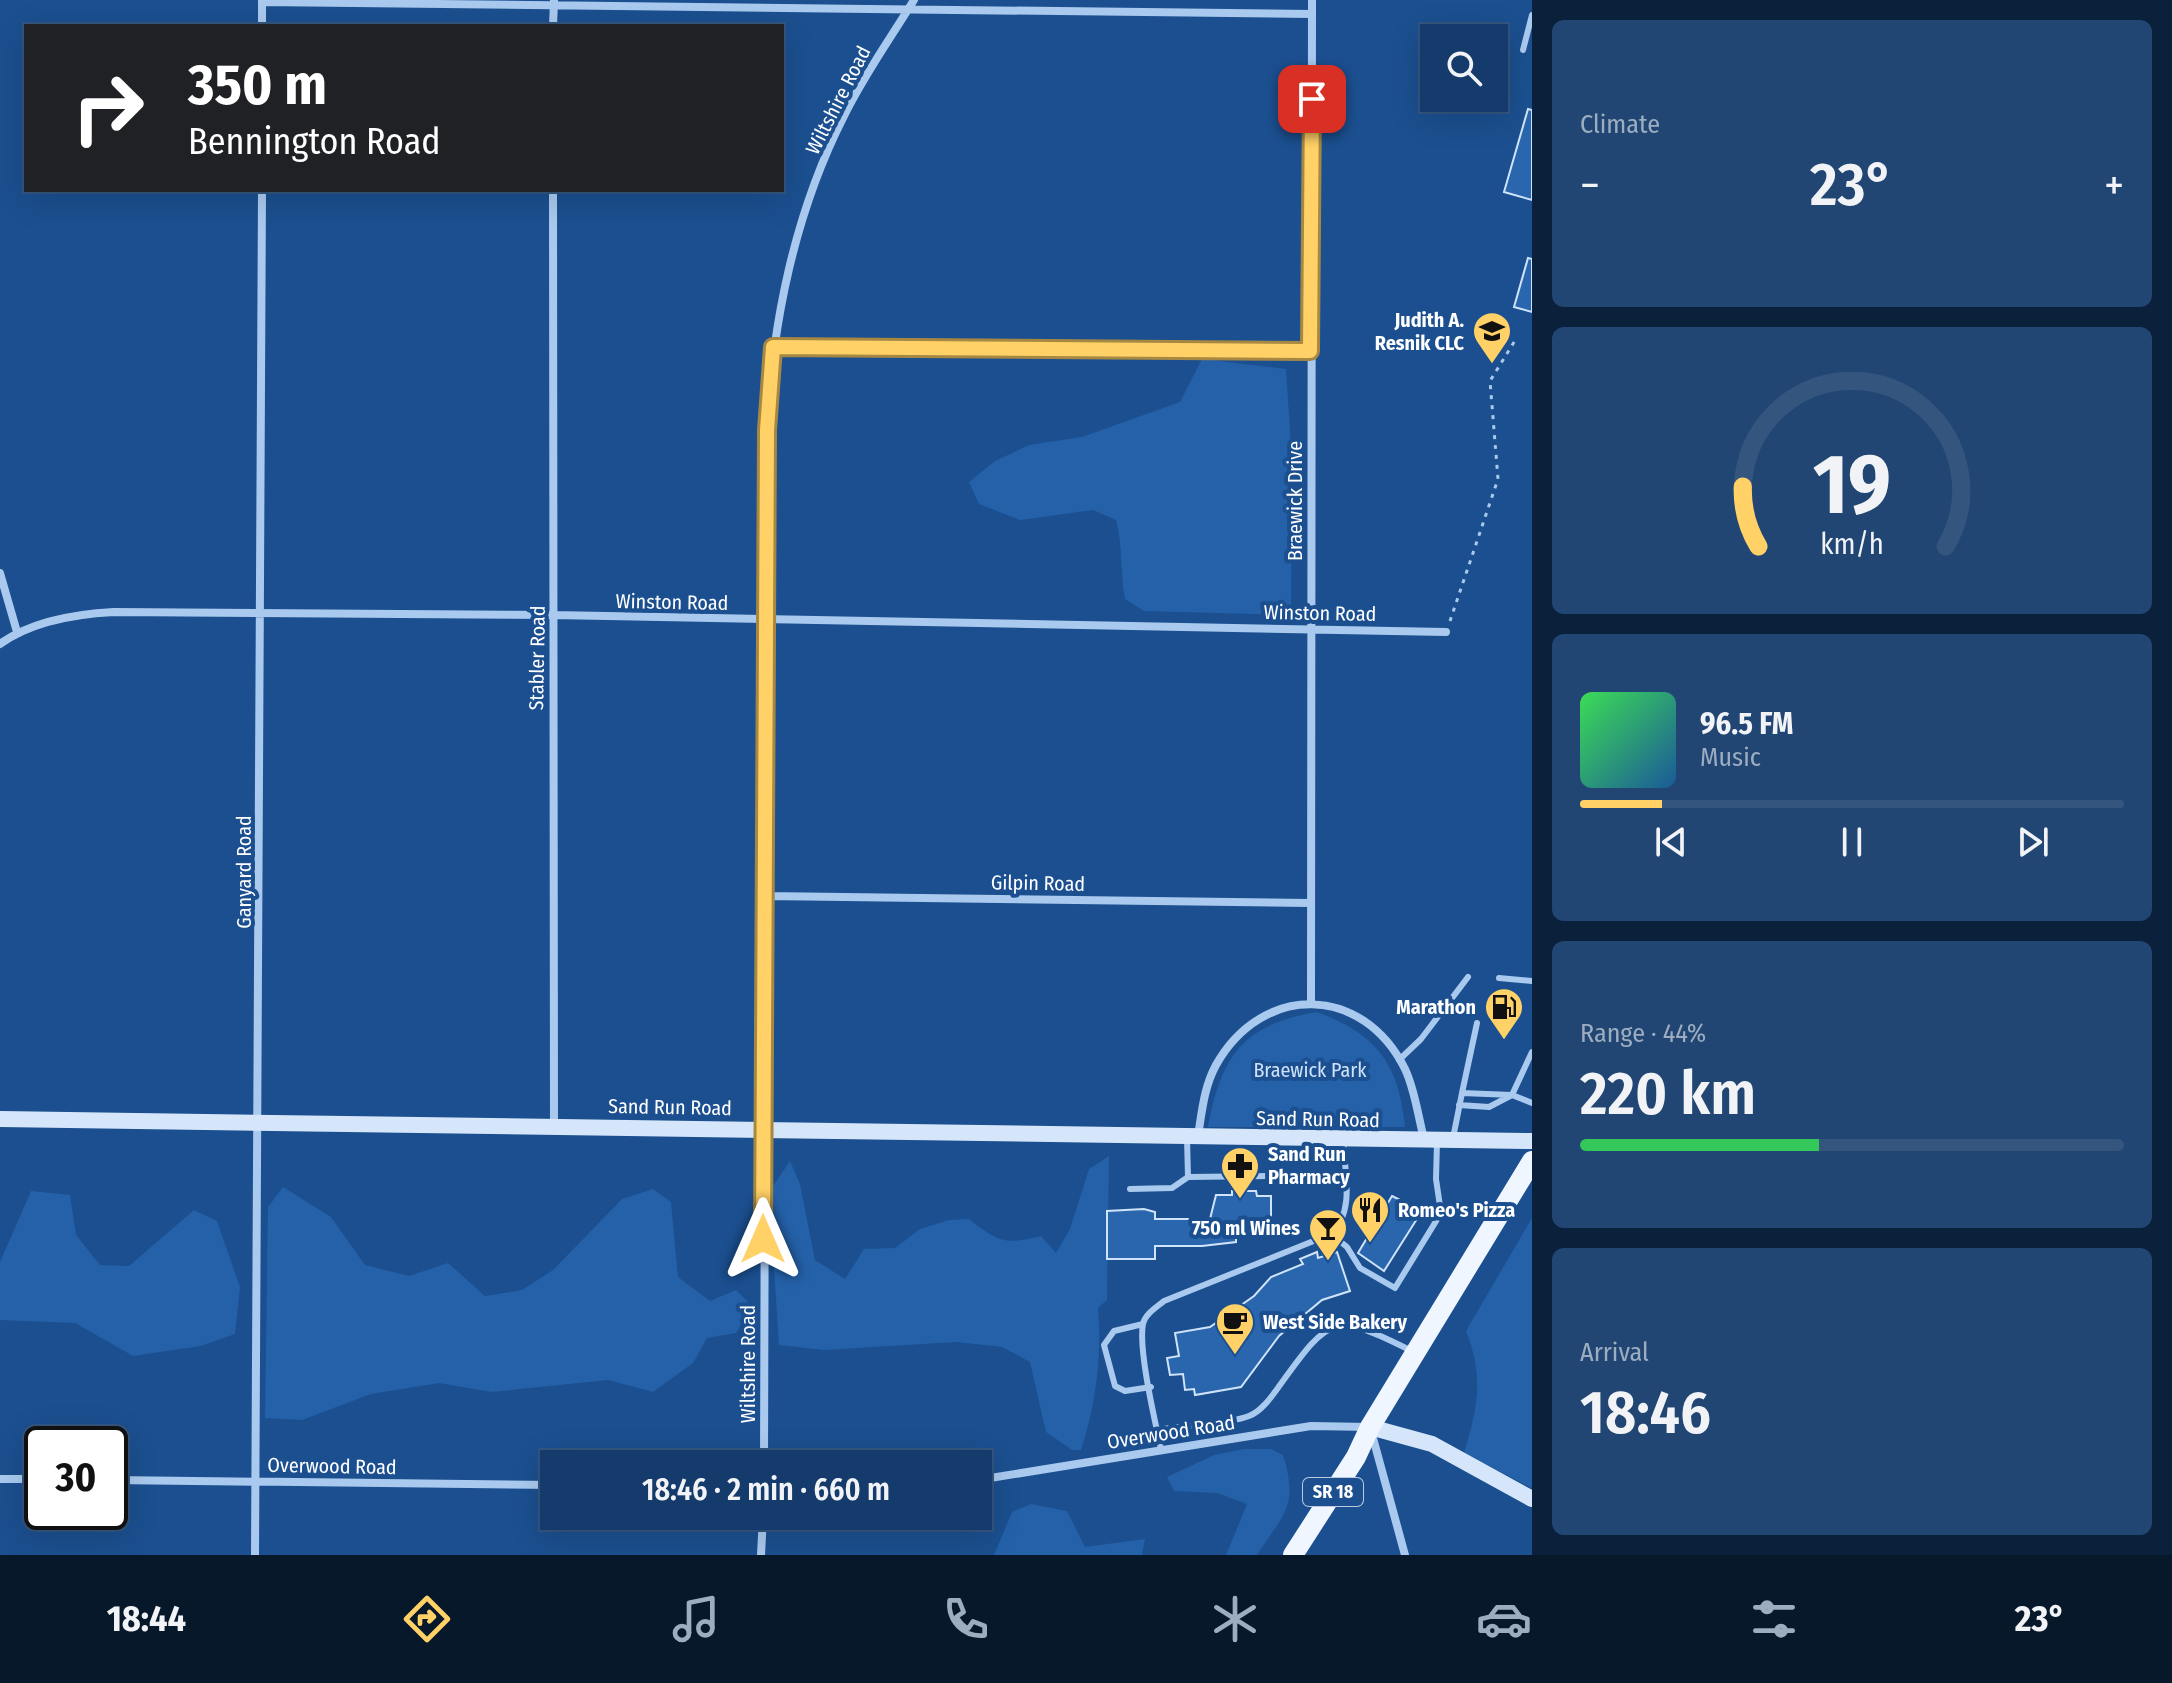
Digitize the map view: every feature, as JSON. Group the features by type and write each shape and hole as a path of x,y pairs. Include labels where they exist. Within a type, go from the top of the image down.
{"main road":[{"name":"SR 18","path":"1293,1555 1356,1457 1370,1427 1532,1161"}],"street":[{"name":"Wiltshire Road","path":"764,1450 767,430 773,347 789,269 810,197 831,143 872,63 914,0"},
{"name":"Braewick Drive","path":"1311,1002 1312,0"},
{"path":"262,24 262,1 554,2 1312,14"},
{"path":"553,24 554,2"},
{"name":"Ganyard Road","path":"255,1555 262,192"},
{"name":"Stabler Road","path":"553,192 551,897 554,1127"},
{"path":"773,347 1310,351"},
{"path":"0,573 17,632"},
{"name":"Winston Road","path":"0,644 17,632 87,613 554,615 1446,632"},
{"name":"Gilpin Road","path":"766,896 1310,903"},
{"path":"1193,1138 1209,1078 1234,1038 1248,1026 1277,1010 1311,1002 1356,1015 1386,1039 1410,1080 1438,1140"},
{"name":"Sand Run Road","path":"0,1119 1532,1141"},
{"name":"Overwood Road","path":"992,1478 1311,1426 1370,1427"},
{"path":"1370,1427 1432,1444 1532,1499"},
{"path":"1370,1427 1405,1555"},
{"path":"0,1479 24,1479"},
{"name":"Overwood Road","path":"128,1480 540,1485"},
{"path":"761,1555 762,1530"}],"lane":[{"path":"1523,50 1532,15"},
{"path":"1399,1060 1421,1039 1468,977"},
{"path":"1499,978 1532,981"},
{"path":"1331,1234 1347,1247 1360,1268 1395,1288 1441,1213 1436,1179 1438,1140 1459,1105 1477,1023"},
{"path":"1459,1105 1489,1107 1512,1095 1532,1052"},
{"path":"1462,1093 1512,1095 1531,1100"},
{"path":"1188,1177 1193,1138"},
{"path":"1151,1387 1125,1391 1115,1386 1104,1345 1114,1331 1143,1324 1164,1301 1331,1234 1344,1223 1343,1139"},
{"path":"1130,1189 1172,1188 1188,1177 1345,1175"},
{"path":"1143,1324 1161,1449"},
{"path":"1157,1430 1250,1416 1269,1400 1314,1339 1333,1326 1360,1327 1416,1353"}],"path":[{"path":"1446,632 1498,479 1490,381 1516,339"}],"green space":[{"path":"1202,359 1286,369 1292,461 1291,615 1144,611 1125,599 1116,520 1093,510 1020,520 979,504 969,482 995,461 1029,445 1082,437 1180,402"},
{"name":"Braewick Park","path":"1317,1012 1355,1030 1381,1054 1397,1086 1405,1127 1208,1127 1220,1081 1240,1047 1271,1025"},
{"path":"1109,1156 1107,1300 1098,1308 1097,1380 1081,1450 1072,1450 1046,1432 1030,1362 1002,1347 956,1342 824,1350 779,1345 771,1223 773,1186 790,1161 800,1184 815,1260 845,1279 864,1249 895,1248 920,1229 949,1220 969,1219 1002,1240 1041,1236 1056,1253 1070,1229 1089,1169"},
{"path":"283,1187 331,1217 365,1265 409,1276 448,1263 485,1296 522,1290 553,1270 622,1199 653,1189 671,1202 678,1277 710,1301 736,1290 752,1306 736,1333 707,1338 693,1363 653,1392 608,1380 492,1392 439,1383 371,1394 302,1420 265,1418 268,1207"},
{"path":"31,1191 70,1195 76,1235 100,1265 129,1266 194,1210 217,1221 240,1287 235,1334 201,1346 133,1356 75,1323 0,1320 0,1262"},
{"path":"1532,1218 1532,1488 1464,1453 1477,1392 1475,1363 1466,1331"},
{"path":"1244,1449 1271,1449 1283,1455 1288,1473 1289,1498 1281,1519 1257,1555 1226,1555 1247,1504 1217,1493 1174,1491 1167,1477 1214,1455"},
{"path":"1031,1504 1067,1511 1085,1547 1145,1539 1142,1555 994,1555 1012,1512"}],"building":[{"path":"1528,109 1532,110 1532,200 1504,192"},
{"path":"1528,258 1532,259 1532,312 1514,307"},
{"path":"1232,1191 1256,1191 1257,1196 1271,1196 1271,1227 1236,1230 1236,1242 1155,1246 1155,1259 1107,1259 1107,1211 1144,1209 1155,1212 1155,1219 1210,1219 1216,1195 1232,1195"},
{"path":"1392,1196 1422,1211 1384,1271 1358,1253"},
{"path":"1317,1252 1318,1258 1337,1252 1350,1291 1322,1300 1279,1336 1241,1387 1195,1395 1194,1389 1185,1390 1183,1374 1170,1375 1167,1358 1179,1356 1175,1333 1210,1327 1254,1296 1271,1277 1303,1264 1300,1259"}],"place":[{"name":"Judith A. Resnik CLC","path":"1492,365"},
{"name":"Marathon","path":"1504,1041"},
{"name":"Sand Run Pharmacy","path":"1240,1200"},
{"name":"Romeo's Pizza","path":"1370,1244"},
{"name":"750 ml Wines","path":"1328,1262"},
{"name":"West Side Bakery","path":"1235,1356"}],"route":[{"path":"763,1239 767,430 773,347 1310,351 1312,99"}]}
